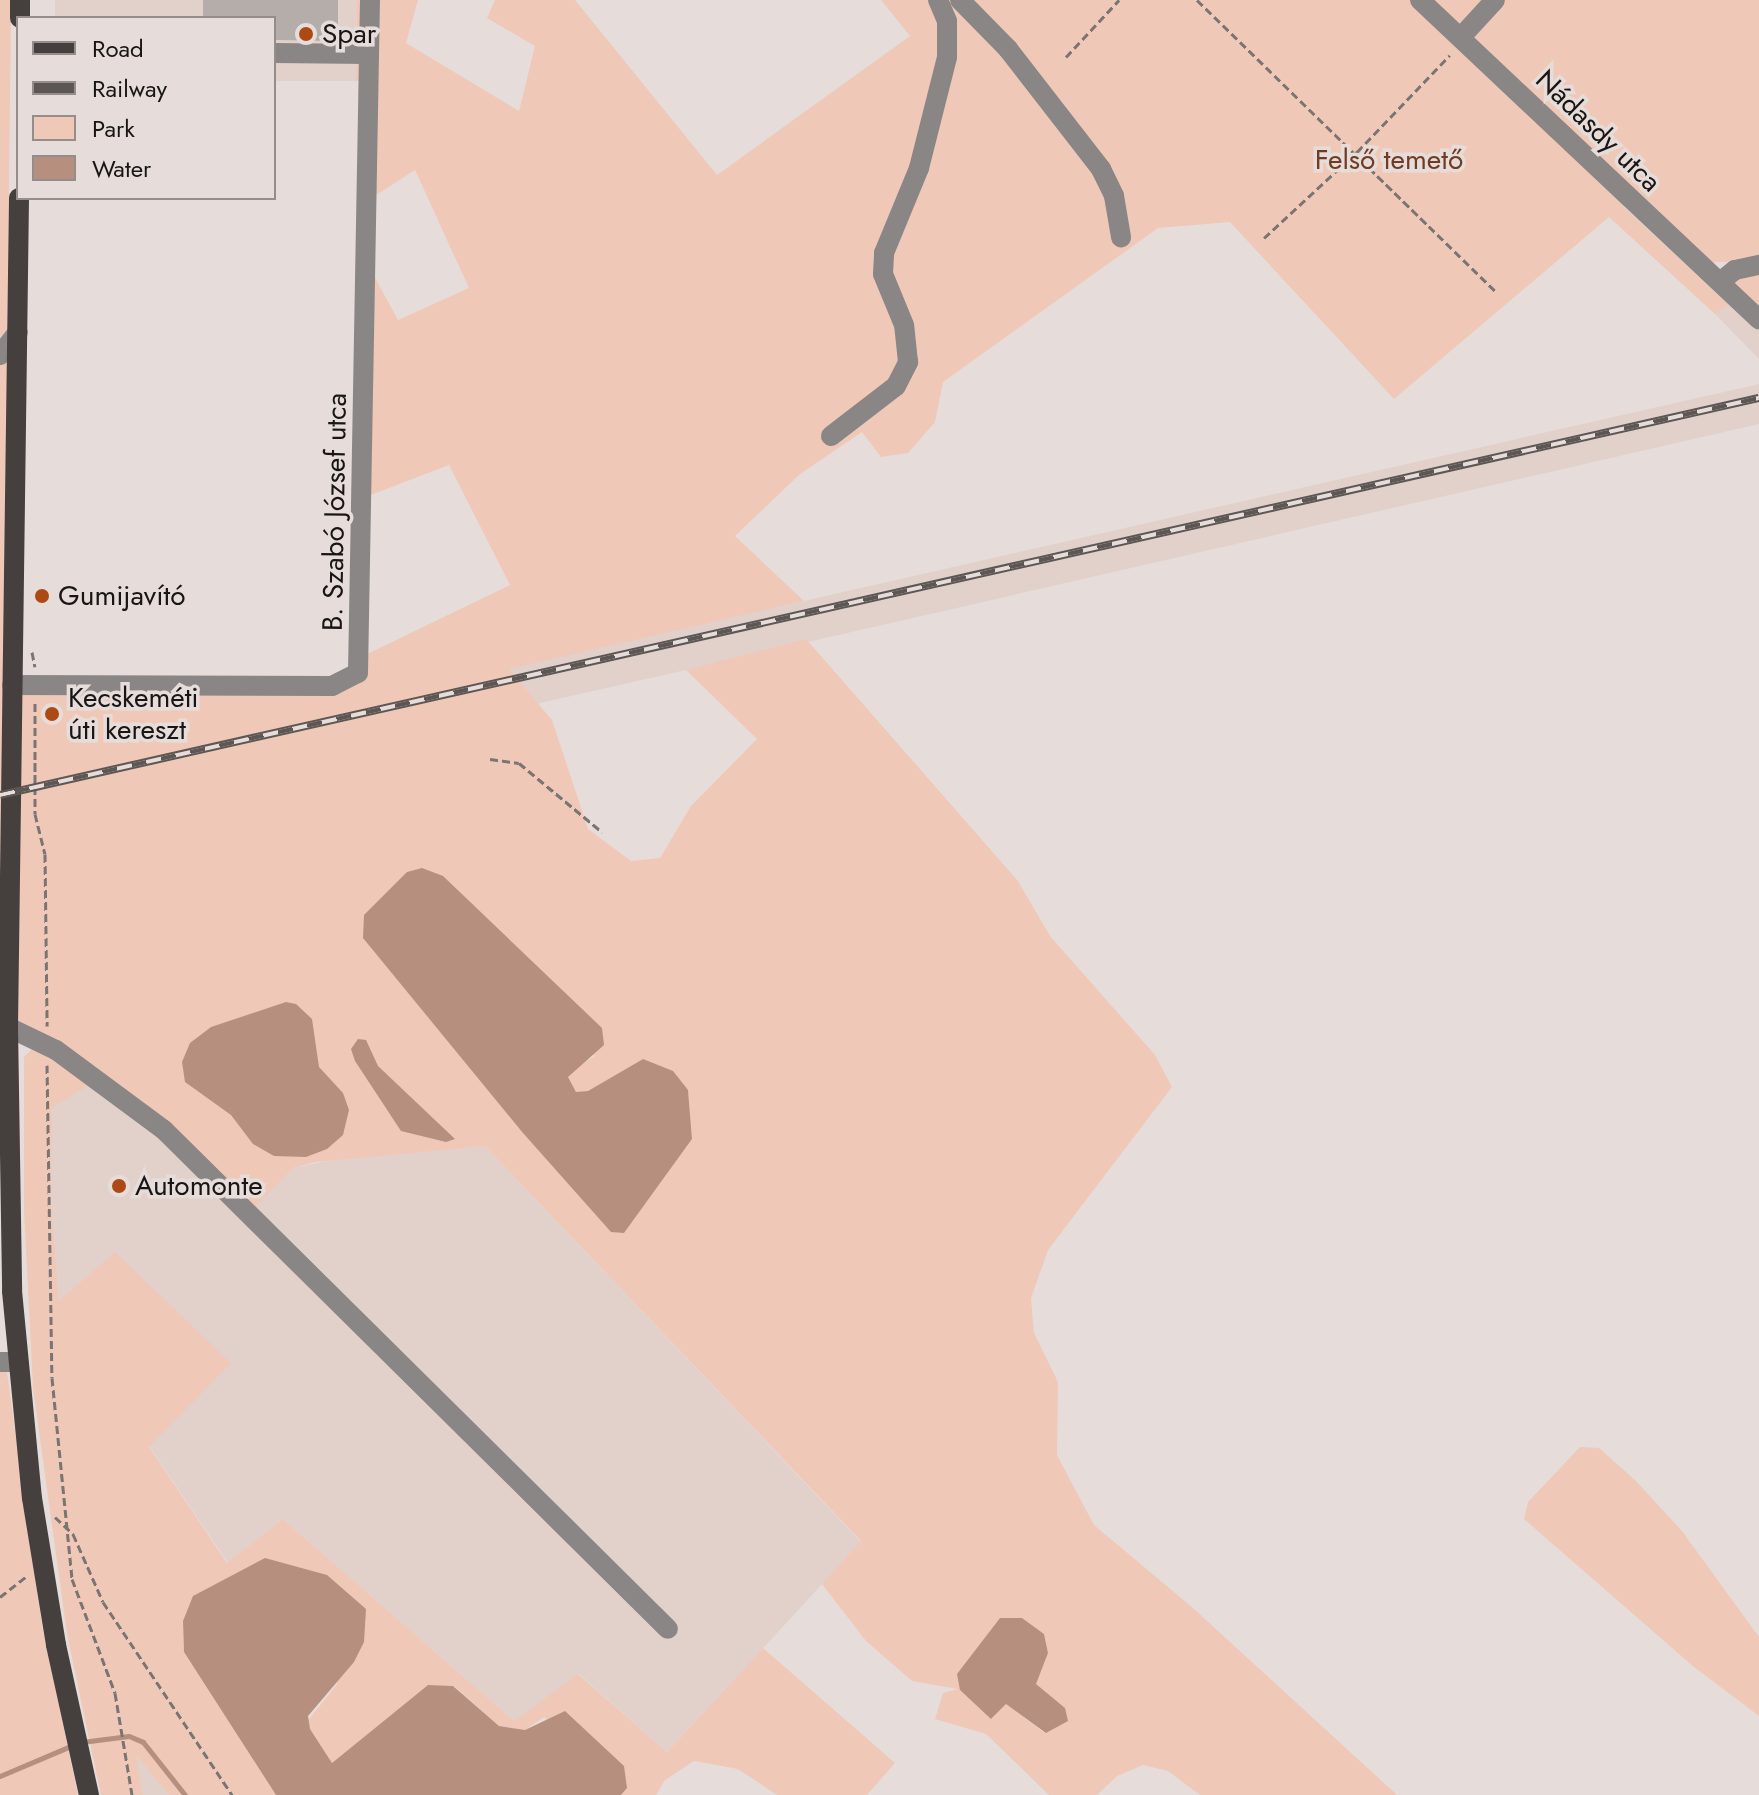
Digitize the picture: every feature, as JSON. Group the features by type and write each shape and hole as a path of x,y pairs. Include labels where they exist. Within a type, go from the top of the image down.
{"main road":[{"path":"19,200 18,332 9,367 12,685 8,1362 42,1566 89,1795"}],"street":[{"name":"B. Szabó József utca","path":"12,685 332,686 358,673 370,0"},
{"path":"831,436 896,386 908,362 904,325 883,274 884,253 919,168 947,57 947,21 938,0"},
{"path":"960,0 1017,60 1101,169 1114,196 1121,237"},
{"name":"Nádasdy utca","path":"1420,0 1629,201 1759,320"},
{"path":"1462,39 1495,0"},
{"path":"276,53 369,54"},
{"path":"1720,282 1735,270 1759,265"},
{"path":"0,355 18,332"},
{"path":"8,1027 47,1045 164,1130 668,1629"}],"path":[{"path":"1066,57 1119,0"},
{"path":"1197,0 1357,152 1497,293"},
{"path":"1264,238 1357,152 1462,39"},
{"path":"35,686 35,814 45,854 50,1319 66,1526 72,1579 115,1693 132,1795"},
{"path":"490,759 519,763 602,832"},
{"path":"32,1498 66,1526 103,1602 232,1795"},
{"path":"0,1597 42,1566"}],"shaded area":[{"path":"55,0 357,0 356,81 276,81 276,16 55,16"},
{"path":"1755,289 1759,293 1759,359 1715,314"},
{"path":"1759,384 1759,424 686,670 536,704 319,711"},
{"path":"48,1040 293,1168 341,1158 485,1146 861,1542 667,1752 579,1674 514,1721 283,1519 228,1563 149,1446 231,1362 59,1301 51,1199"},
{"path":"135,1754 146,1763 169,1795 143,1795"}],"green space":[{"name":"Felső temető","path":"0,0 10,0 11,15 7,348 14,681 342,682 361,657 510,585 449,465 368,496 368,265 398,320 469,288 415,170 367,201 368,82 356,81 357,0 418,0 406,43 519,111 535,46 487,18 495,0 575,0 717,175 910,36 881,0 1759,0 1759,262 1704,262 1635,197 1623,206 1729,305 1715,314 1609,217 1394,399 1230,222 1158,228 943,382 935,422 908,453 881,457 862,432 800,474 735,536 804,601 509,669 552,720 588,829 631,861 660,858 691,806 757,739 686,670 806,639 1018,881 1050,936 1155,1055 1172,1087 1048,1250 1031,1298 1034,1333 1058,1382 1057,1455 1094,1525 1193,1608 1397,1795 1200,1795 1168,1771 1143,1765 1117,1776 1097,1795 1049,1795 986,1734 935,1719 943,1693 958,1689 912,1681 866,1641 822,1584 861,1541 485,1146 315,1162 293,1168 254,1208 0,1009","holes":["384,894 595,1056 571,1069 568,1077 576,1092 588,1091 643,1059 688,1090 692,1139 624,1233","1022,1618 1044,1634 1048,1653 1035,1684 1065,1708 1045,1733 1006,1704 992,1719"]},
{"path":"1759,268 1759,319 1732,283"},
{"path":"34,1047 92,1083 52,1108 51,1199 59,1301 115,1252 231,1363 149,1447 227,1563 283,1519 514,1721 578,1674 667,1752 763,1648 895,1763 867,1795 777,1795 738,1769 694,1761 665,1780 656,1795 621,1795 627,1788 544,1717 525,1730 499,1726 454,1686 428,1685 332,1763 306,1723 338,1683 183,1621 184,1652 276,1795 169,1795 136,1755 143,1795 101,1795 67,1634 33,1388 24,1211 24,1057"},
{"path":"0,1368 7,1372 42,1626 78,1795 0,1795"},
{"path":"1580,1447 1599,1448 1635,1480 1682,1531 1759,1637 1759,1716 1694,1667 1524,1519 1528,1502"}],"water":[{"path":"422,868 443,876 602,1028 604,1045 568,1077 576,1092 588,1091 643,1059 673,1071 688,1090 692,1139 624,1233 611,1232 523,1133 363,938 364,915 407,872"},
{"path":"286,1002 296,1004 312,1019 319,1067 343,1093 349,1110 343,1135 327,1149 306,1157 274,1156 253,1144 231,1115 185,1082 182,1062 190,1043 211,1027"},
{"path":"358,1039 366,1040 378,1066 455,1139 446,1142 401,1131 355,1061 351,1049"},
{"path":"265,1558 327,1575 366,1609 364,1642 354,1662 308,1716 310,1729 332,1763 428,1685 453,1686 499,1726 525,1730 565,1711 624,1766 627,1788 621,1795 276,1795 184,1652 183,1621 193,1596"},
{"path":"1000,1618 1022,1618 1044,1634 1048,1653 1036,1684 1065,1708 1068,1721 1046,1733 1006,1704 991,1719 960,1690 957,1674"}],"building":[{"name":"Spar","path":"203,0 338,0 338,41 276,40 276,16 203,16"}],"waterway":[{"path":"82,1742 129,1736 143,1742 185,1795"},
{"path":"0,1776 73,1745"}],"railway":[{"path":"0,795 1759,398"}],"place":[{"name":"Spar","path":"306,34"},
{"name":"Gumijavító","path":"42,596"},
{"name":"Kecskeméti úti kereszt","path":"52,714"},
{"name":"Automonte","path":"119,1186"}]}
